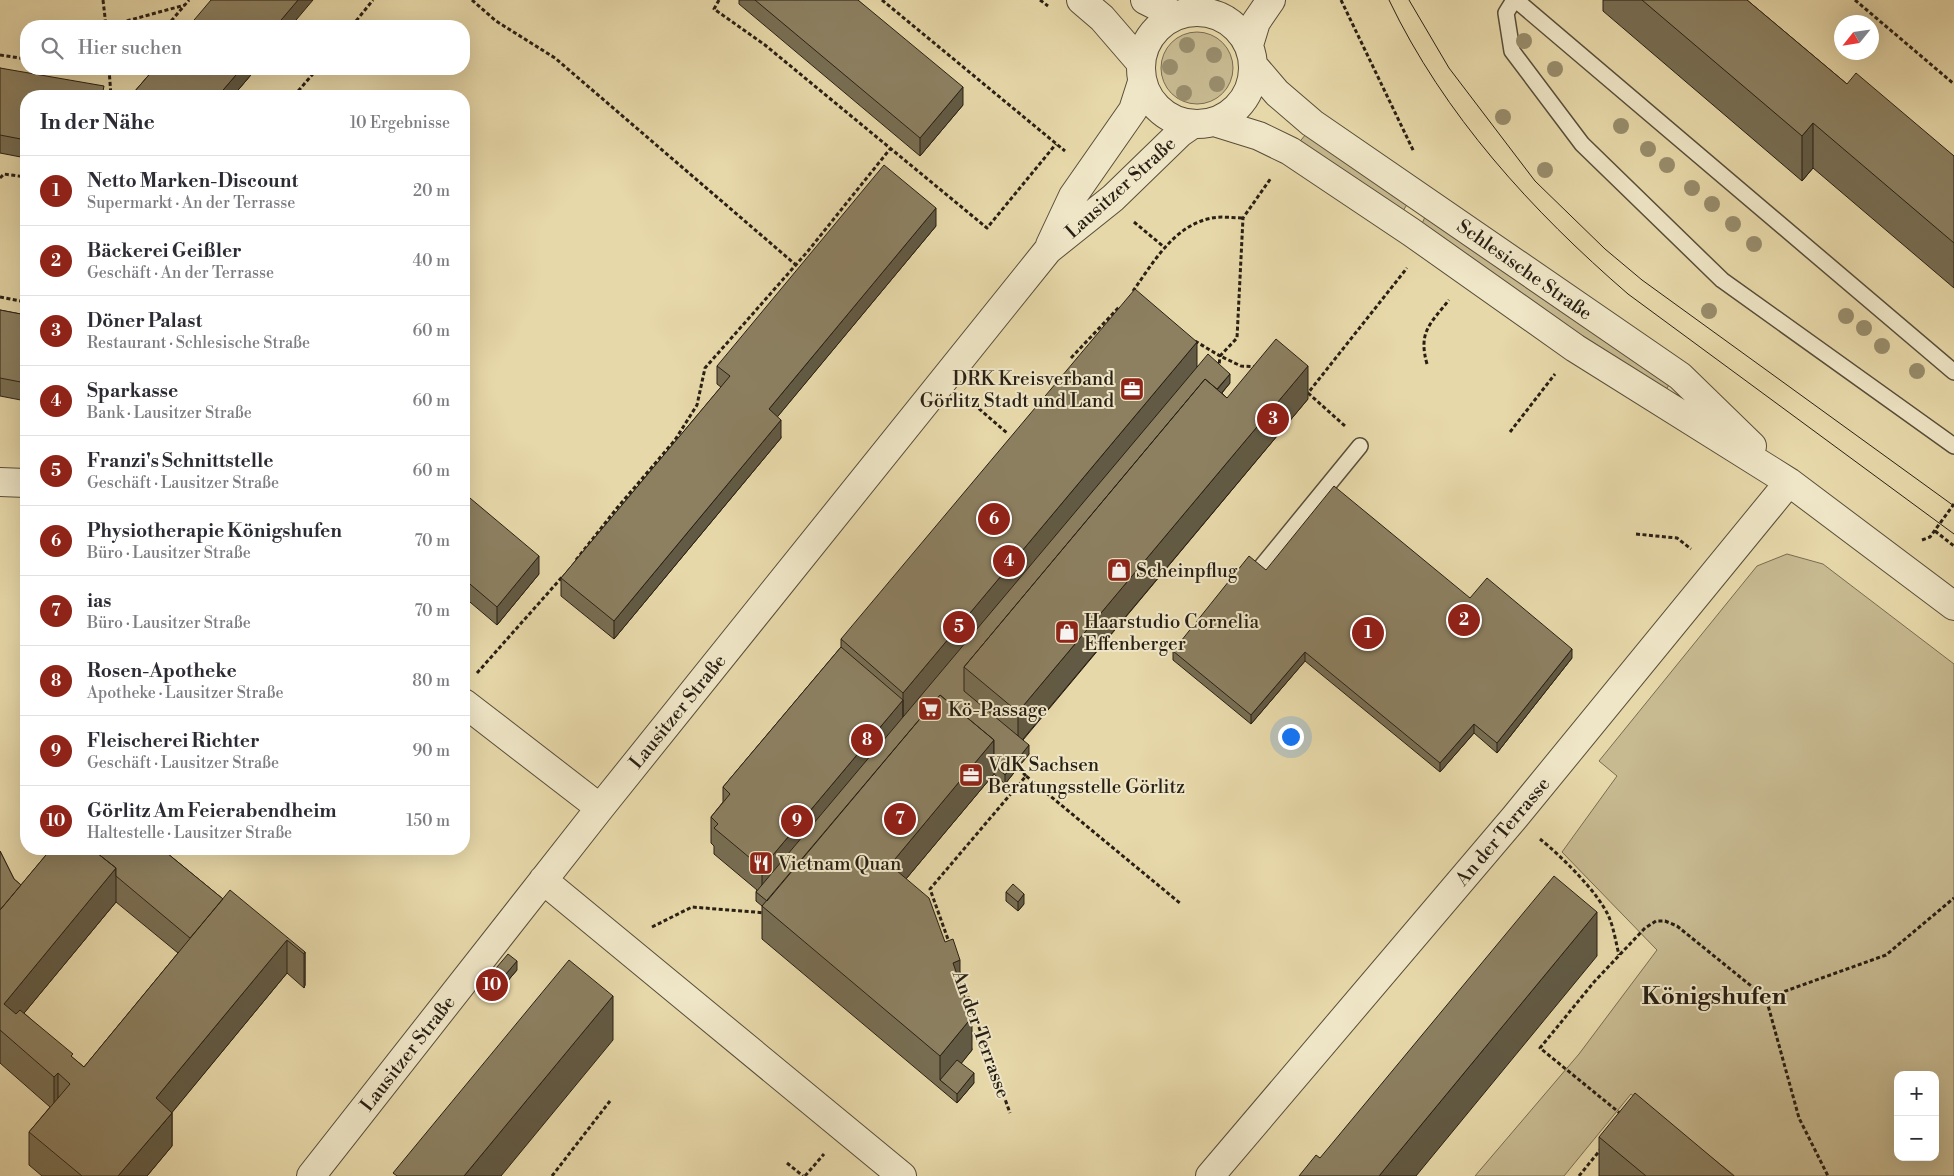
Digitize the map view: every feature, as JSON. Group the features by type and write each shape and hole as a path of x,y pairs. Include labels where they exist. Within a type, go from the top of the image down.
{"street":[{"path":"1081,0 1102,18 1141,72 1156,106 1166,116 1204,123 1227,115 1248,94 1256,22 1272,0"},
{"path":"1145,0 1175,16"},
{"path":"1141,72 1149,37 1158,27 1175,16 1214,6 1242,33 1251,55"},
{"name":"Schlesische Straße","path":"1251,55 1277,93 1312,123 1680,376 1789,482"},
{"name":"Lausitzer Straße","path":"1048,250 1073,196 1133,110 1141,72"},
{"name":"Lausitzer Straße","path":"311,1176 600,808 1048,250 1113,198 1180,133 1204,123"},
{"name":"Schlesische Straße","path":"1204,123 1259,136 1290,151 1575,348 1789,482 1954,606"},
{"path":"0,482 20,483"},
{"name":"An der Terrasse","path":"1210,1176 1515,817 1789,482"},
{"path":"470,707 600,808"},
{"path":"543,880 902,1176"}],"lane":[{"path":"1954,372 1515,0 1506,12 1512,51 1582,144 1722,280 1954,446"},
{"path":"1257,572 1360,446"}],"path":[{"path":"103,0 106,20"},
{"path":"173,20 189,0"},
{"path":"357,20 373,0"},
{"path":"472,0 496,21 555,58 796,265"},
{"path":"719,0 714,9 765,45 987,228 1056,144 882,0"},
{"path":"1342,0 1417,158"},
{"path":"1855,0 1954,84"},
{"path":"129,20 185,5"},
{"path":"0,55 20,58"},
{"path":"109,75 111,90"},
{"path":"299,90 312,75"},
{"path":"572,566 617,508 675,440 697,405 706,368 796,265 890,148"},
{"path":"1219,372 1220,356 1237,338 1243,218 1290,151"},
{"path":"0,178 2,174 20,176"},
{"path":"1129,298 1164,247 1184,230 1211,218 1243,218"},
{"path":"1308,393 1410,264"},
{"path":"1427,364 1423,349 1426,329 1469,274"},
{"path":"0,297 20,301"},
{"path":"1070,358 1122,304"},
{"path":"1188,336 1220,356 1242,366 1260,367"},
{"path":"1510,432 1575,348"},
{"path":"1302,388 1341,421 1360,446"},
{"path":"975,405 1007,433"},
{"path":"1935,531 1954,546"},
{"path":"1636,534 1677,538 1717,570"},
{"path":"476,675 565,574"},
{"path":"1019,768 1026,776 1181,904"},
{"name":"An der Terrasse","path":"953,954 930,889 1026,776"},
{"path":"1557,852 1583,880 1608,916 1619,956"},
{"path":"1766,998 1886,955 1954,898"},
{"path":"644,931 692,907 768,913"},
{"path":"1626,1119 1540,1048 1594,982 1645,928 1656,921 1665,921 1677,926 1766,998 1799,1118 1828,1176"},
{"name":"An der Terrasse","path":"957,964 1010,1112"},
{"path":"552,1176 610,1101"},
{"path":"1579,1176 1602,1147"},
{"path":"787,1162 804,1176"}],"shaded area":[{"path":"1197,32 1211,35 1223,42 1230,54 1233,68 1230,82 1223,94 1211,101 1197,104 1183,101 1171,94 1164,82 1161,68 1164,54 1171,42 1183,35"},
{"path":"1306,134 1408,203 1401,214 1297,145"},
{"path":"1425,217 1673,379 1665,391 1420,228"},
{"path":"1787,554 1823,564 1954,664 1954,1176 1735,1176 1631,1094 1564,1176 1475,1176 1579,1054 1657,950 1562,852 1617,776 1599,761 1757,566"}],"building":[{"path":"211,0 298,0 281,20 194,20"},
{"path":"755,0 858,0 963,87 920,138"},
{"path":"1642,0 1747,0 1847,84 1856,73 1954,156 1954,243 1813,123 1802,136"},
{"path":"0,68 20,71 20,75 40,75 104,86 103,90 20,90 20,139 0,135"},
{"path":"149,75 236,75 223,90 136,90"},
{"path":"884,165 936,208 769,409 781,420 614,621 561,578 730,376 717,366"},
{"path":"1135,289 1197,342 903,693 841,639"},
{"path":"0,310 20,314 20,382 0,378"},
{"path":"1276,339 1308,366 1018,712 964,667 1205,379 1227,398"},
{"path":"1208,354 1230,374 1217,389 1205,379 964,667 964,691 1029,745 1005,775 994,765 994,740 940,695 767,901 756,892"},
{"path":"1334,486 1470,598 1487,578 1572,649 1497,743 1474,724 1440,763 1305,652 1251,715 1173,651 1249,556 1266,570"},
{"path":"470,498 539,556 497,607 470,584"},
{"path":"841,647 903,700 762,868 714,828 718,824 711,817 730,794 723,787"},
{"path":"940,695 994,740 890,865 929,898 945,942 953,939 960,960 953,963 972,1017 940,1056 762,906"},
{"path":"0,851 14,879 21,885 0,910"},
{"path":"46,855 100,855 116,868 4,1004 16,1014 20,1010 73,1054 71,1056 84,1067 230,890 305,952 304,954 287,940 156,1098 172,1113 118,1176 82,1176 29,1132 70,1084 58,1073 54,1077 0,1030 0,910"},
{"path":"100,855 169,855 223,899 190,938 116,876 116,868"},
{"path":"1554,876 1597,912 1379,1176 1299,1176 1316,1155 1320,1158"},
{"path":"1013,884 1024,894 1018,902 1006,892"},
{"path":"508,954 517,961 500,981 491,974"},
{"path":"569,960 613,996 464,1176 397,1176 393,1173"},
{"path":"957,1060 974,1073 957,1094 940,1080"},
{"path":"1635,1093 1734,1176 1646,1176 1599,1137"}],"tram line":[{"path":"1389,0 1411,42 1463,122 1525,195 1592,262 1628,294 1954,534"},
{"path":"1409,0 1449,68 1535,181 1605,249 1642,280 1954,506"}],"place":[{"name":"DRK Kreisverband Görlitz Stadt und Land","path":"1132,389"},
{"name":"Döner Palast","path":"1273,419"},
{"name":"Physiotherapie Königshufen","path":"994,519"},
{"name":"Sparkasse","path":"1009,561"},
{"name":"Scheinpflug","path":"1119,570"},
{"name":"Bäckerei Geißler","path":"1464,620"},
{"name":"Franzi's Schnittstelle","path":"959,627"},
{"name":"Haarstudio Cornelia Effenberger","path":"1067,632"},
{"name":"Netto Marken-Discount","path":"1368,633"},
{"name":"Kö-Passage","path":"930,709"},
{"name":"Rosen-Apotheke","path":"867,740"},
{"name":"VdK Sachsen Beratungsstelle Görlitz","path":"971,775"},
{"name":"ias","path":"900,819"},
{"name":"Fleischerei Richter","path":"797,821"},
{"name":"Vietnam Quan","path":"761,863"},
{"name":"Görlitz Am Feierabendheim","path":"492,985"}],"district":[{"name":"Königshufen","path":"1714,996"}]}
